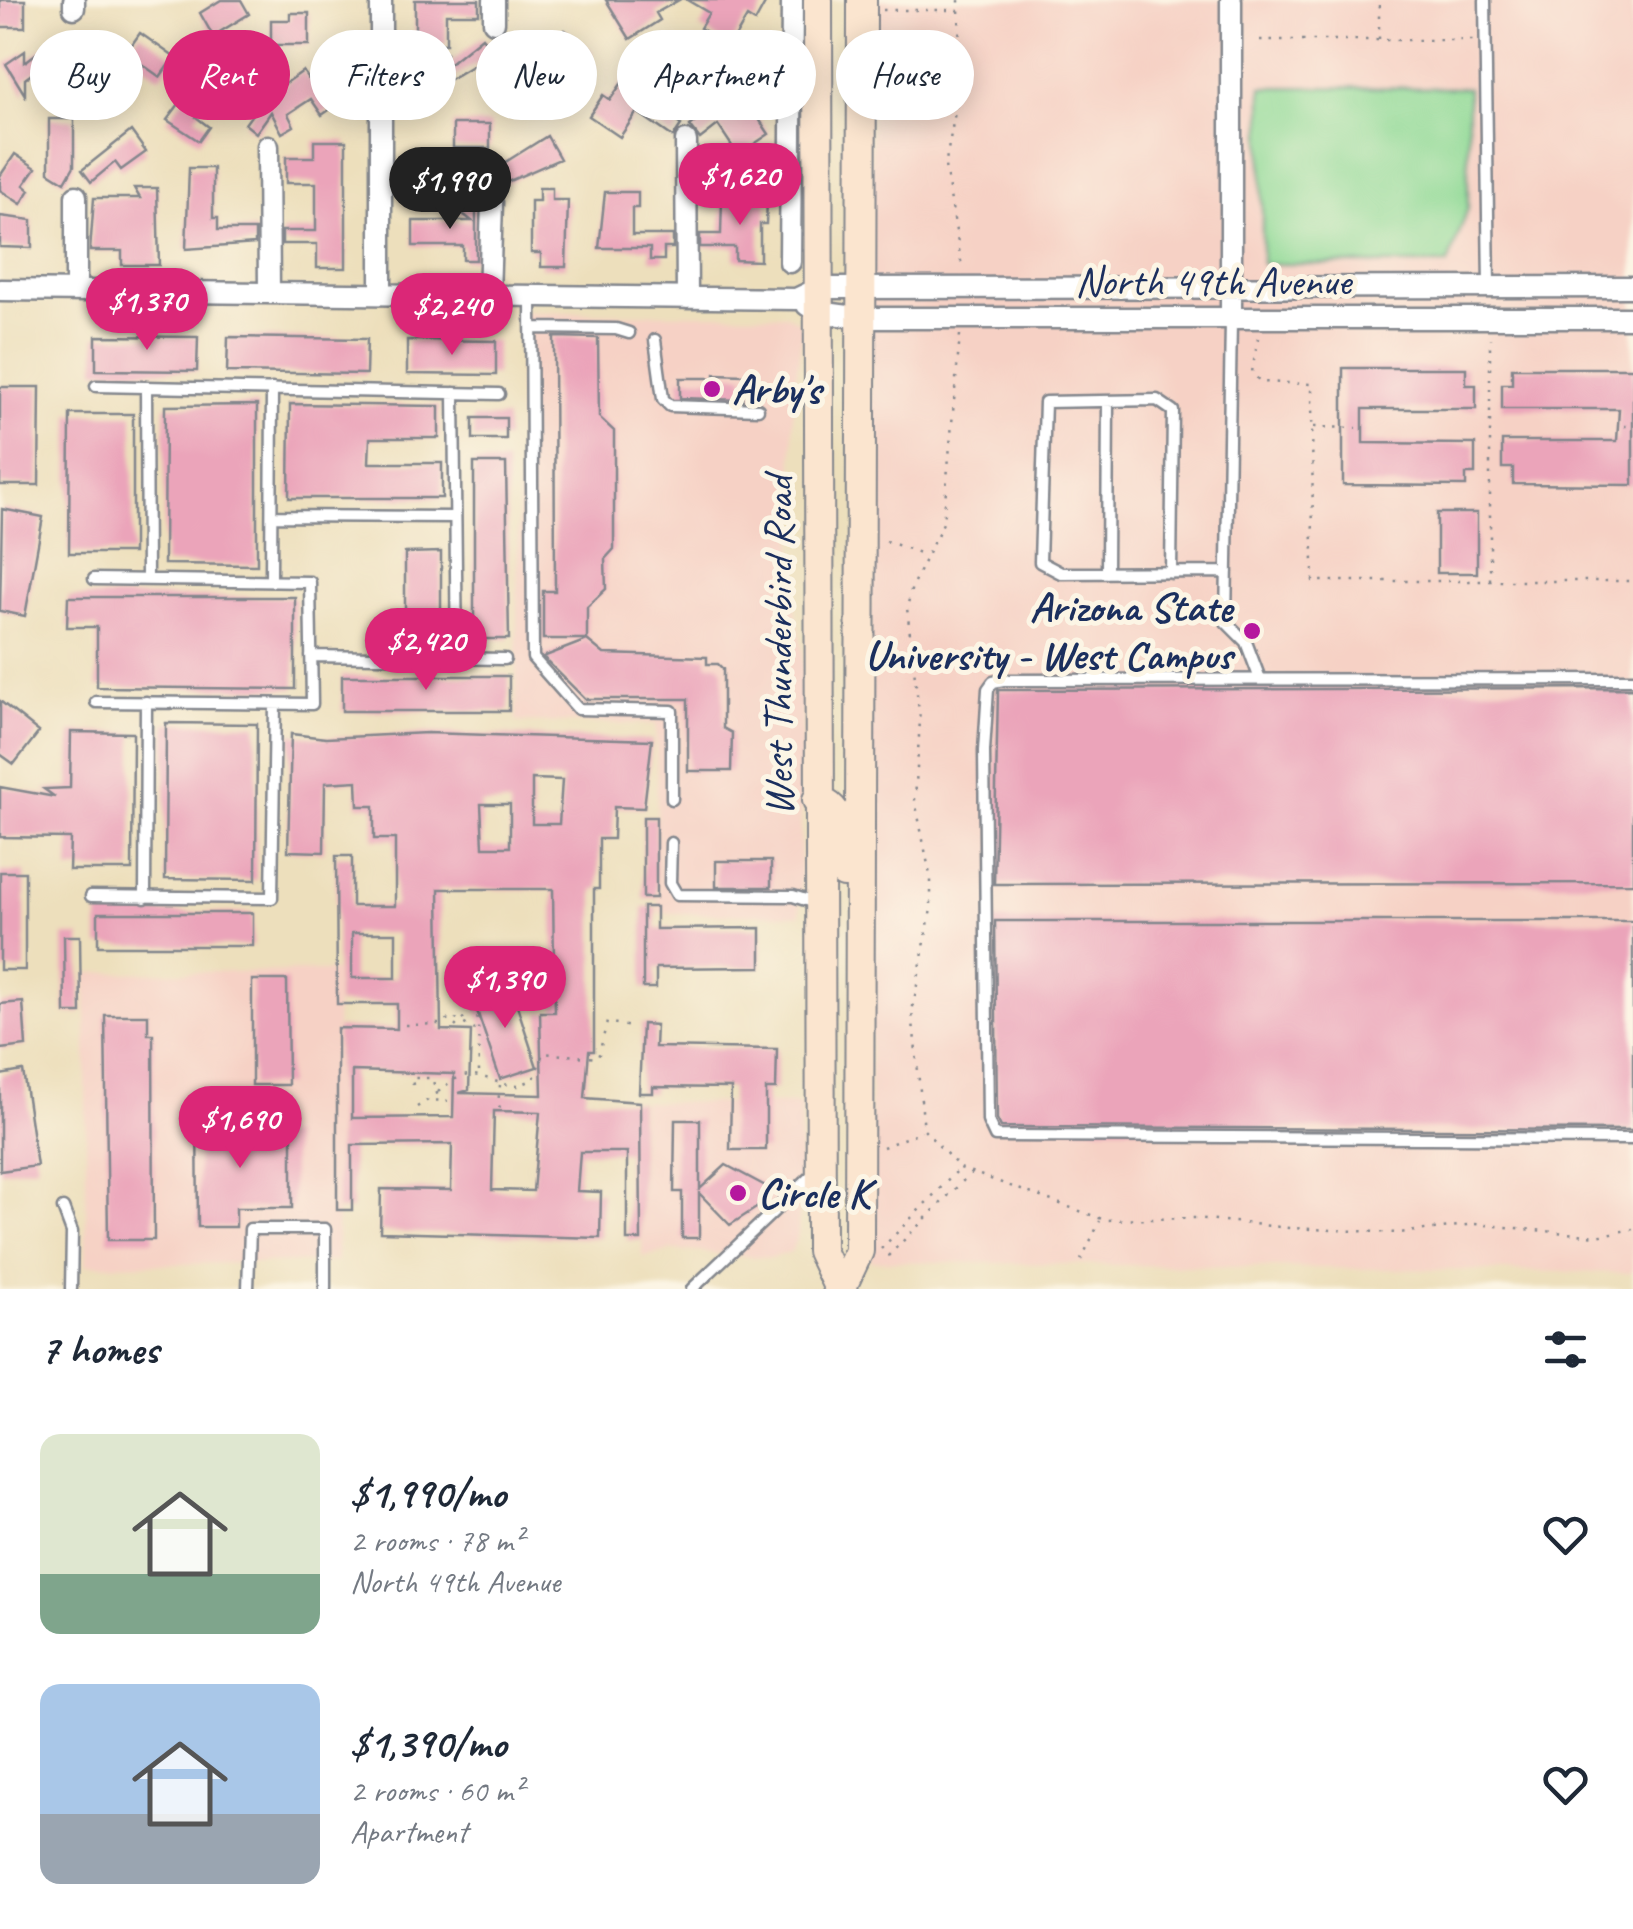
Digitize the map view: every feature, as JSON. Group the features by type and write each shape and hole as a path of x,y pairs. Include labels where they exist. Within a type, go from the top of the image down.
{"main road":[{"name":"West Thunderbird Road","path":"818,0 805,228 811,300 818,625 821,1251 840,1289"},
{"name":"West Thunderbird Road","path":"840,1289 859,1251 863,288 870,5"},
{"path":"818,625 862,625"},
{"path":"818,800 834,808 840,822 844,898 861,919"}],"street":[{"path":"380,0 381,294"},
{"path":"494,0 494,22"},
{"name":"West Thunderbird Road","path":"790,262 805,228 792,0"},
{"path":"1231,0 1231,320"},
{"path":"686,141 687,298"},
{"path":"268,146 269,293"},
{"path":"76,196 76,290"},
{"path":"489,296 492,202"},
{"name":"North 49th Avenue","path":"0,290 811,300 863,288 1633,287"},
{"name":"North 49th Avenue","path":"811,300 863,318 1633,318"}],"lane":[{"path":"1485,0 1490,287"},
{"path":"532,296 533,658 578,709 672,711 672,799"},
{"path":"1231,320 1226,622 1246,642 1260,678"},
{"path":"532,328 616,328 630,333"},
{"path":"655,340 663,399 670,406 758,410"},
{"path":"96,386 500,394"},
{"path":"146,387 147,580"},
{"path":"271,580 272,389"},
{"path":"454,393 457,660"},
{"path":"1171,572 1174,411 1158,400 1045,402 1040,562 1061,573 1226,572"},
{"path":"1106,573 1108,401"},
{"path":"273,516 455,518"},
{"path":"94,579 310,582 312,656 312,704 96,702"},
{"path":"312,656 505,659"},
{"path":"1633,679 1003,680 993,682 988,689 984,751 990,1131 1005,1137 1633,1140"},
{"path":"144,898 146,702"},
{"path":"91,896 272,898 275,704"},
{"path":"671,842 670,882 677,895 794,896 819,905"},
{"path":"692,1289 821,1166"},
{"path":"63,1208 72,1232 71,1289"},
{"path":"248,1289 250,1229 325,1229 325,1289"}],"path":[{"path":"959,0 960,85 946,166 962,272"},
{"path":"1378,40 1379,4"},
{"path":"870,5 960,10"},
{"path":"1260,40 1486,40"},
{"path":"960,333 943,524 912,586 908,608 920,720 914,800 931,893 912,1012 924,1130 960,1168 1102,1219 1197,1218 1372,1232 1485,1224 1598,1236 1633,1229"},
{"path":"1258,338 1252,350 1254,375 1264,384 1312,384 1313,581 1633,581"},
{"path":"1490,342 1490,581"},
{"path":"1624,426 1633,426"},
{"path":"1313,428 1357,428"},
{"path":"886,540 926,556"},
{"path":"479,1073 478,1020 470,994 492,979 517,982 521,997"},
{"path":"455,1027 472,1009"},
{"path":"405,1025 440,1024 452,1017 476,1031"},
{"path":"438,1092 449,1082 479,1073 518,1086 534,1079 543,1053 598,1058 606,1022 630,1027"},
{"path":"413,1085 412,1078 432,1078 438,1100"},
{"path":"500,1083 498,1104 504,1114"},
{"path":"417,1106 448,1101"},
{"path":"882,1147 924,1130"},
{"path":"880,1249 960,1168"},
{"path":"888,1256 972,1172"},
{"path":"1081,1260 1102,1219"},
{"path":"1627,1231 1633,1238"}],"shaded area":[{"name":"Arizona State University - West Campus","path":"871,0 1633,0 1633,1273 870,1261 871,120 974,120 974,30 871,30"},
{"path":"520,312 787,315 803,324 793,404 793,599 803,652 800,915 658,913 656,724 516,722"},
{"path":"336,971 337,1262 86,1265 86,973"},
{"path":"642,1102 801,1104 798,1235 791,1252 770,1258 674,1250 642,1257"}],"green space":[{"path":"1262,87 1468,88 1468,208 1448,264 1262,264"}],"building":[{"path":"0,0 25,0 25,27 0,27"},
{"path":"221,0 241,0 249,14 223,30 210,30 200,13"},
{"path":"415,0 479,0 479,14 446,14 446,30 415,30"},
{"path":"606,0 679,0 656,13 660,20 644,30 624,30"},
{"path":"687,0 767,0 755,22 747,17 739,30 703,30 700,28 709,13"},
{"path":"290,13 309,13 309,45 290,45 290,30 271,30 271,20 290,20"},
{"path":"143,35 163,49 160,77 143,65"},
{"path":"476,42 476,64 456,76 456,58"},
{"path":"25,51 25,62 30,58 25,95 6,64"},
{"path":"303,71 310,79 310,100 290,113 290,80"},
{"path":"617,90 617,120 632,120 620,137 595,120 603,95 610,100"},
{"path":"290,118 294,126 282,133 275,120"},
{"path":"49,120 74,120 74,166 65,182 49,172"},
{"path":"167,120 200,120 209,127 199,141"},
{"path":"248,120 265,120 256,133 245,124"},
{"path":"649,120 674,120 681,125 673,137"},
{"path":"698,120 760,120 769,134 738,155 718,125 700,139 690,126"},
{"path":"453,124 490,124 490,148 453,148"},
{"path":"131,131 146,152 121,170 115,162 91,182 82,170"},
{"path":"547,136 560,159 505,183 496,168"},
{"path":"314,141 346,141 346,268 317,268 317,244 282,244 282,231 316,231 316,183 286,183 286,157 314,157"},
{"path":"15,154 36,168 24,185 30,190 21,204 0,190 0,176"},
{"path":"426,154 453,174 437,195 410,176"},
{"path":"702,161 718,161 718,196 702,196"},
{"path":"189,168 213,168 213,218 218,218 218,230 255,230 255,244 186,249"},
{"path":"134,188 157,188 159,265 122,265 122,251 90,251 94,198 140,198"},
{"path":"539,188 552,188 552,200 568,200 566,267 541,267 541,253 531,253 531,201 539,201"},
{"path":"605,192 638,192 638,208 632,208 632,235 673,235 673,248 664,248 664,260 650,260 650,248 599,248"},
{"path":"722,199 767,200 766,224 760,224 760,261 735,260 735,247 700,247 700,234 721,234"},
{"path":"459,201 476,201 476,260 463,260 463,246 413,246 413,221 472,221 459,211"},
{"path":"0,216 32,220 32,248 0,247"},
{"path":"96,336 198,337 197,371 96,370"},
{"path":"228,337 367,339 366,374 227,372"},
{"path":"554,337 598,338 599,417 614,431 614,549 605,559 606,589 587,607 587,639 543,639 543,591 555,591"},
{"path":"407,340 496,341 496,375 407,374"},
{"path":"1343,368 1466,368 1466,385 1476,385 1476,409 1363,409 1363,443 1475,444 1475,474 1466,474 1466,486 1343,485"},
{"path":"1512,368 1633,368 1633,485 1513,484 1513,468 1502,468 1502,441 1617,441 1619,409 1502,409 1502,384 1512,384"},
{"name":"Arby's","path":"715,374 744,375 743,400 680,398 680,378 715,378"},
{"path":"0,387 40,387 39,485 0,485"},
{"path":"290,404 439,406 439,438 370,438 369,463 442,463 442,498 289,498"},
{"path":"257,405 257,565 164,564 165,406"},
{"path":"70,414 133,414 133,553 69,553"},
{"path":"473,418 506,418 506,439 473,439"},
{"path":"474,463 506,463 509,639 474,639"},
{"path":"2,509 43,517 25,616 0,611"},
{"path":"1437,513 1477,513 1477,573 1437,573"},
{"path":"441,552 441,644 405,644 405,553"},
{"path":"68,597 295,597 295,689 97,687 97,627 67,627"},
{"path":"587,640 604,654 707,657 707,664 718,664 723,669 723,728 732,733 731,771 688,771 688,699 585,699 543,657"},
{"path":"342,676 509,676 509,711 342,711"},
{"path":"1633,688 1633,883 994,884 998,690"},
{"path":"0,701 39,732 14,764 0,754"},
{"path":"166,723 257,724 256,880 165,879"},
{"path":"71,732 133,733 132,870 69,870 70,838 0,837 0,787 55,797 44,789 70,788"},
{"path":"427,733 652,740 644,808 614,807 613,839 599,839 599,889 594,889 594,1051 589,1051 585,1098 640,1102 641,1240 627,1240 627,1152 580,1152 577,1191 601,1192 600,1238 380,1232 381,1189 451,1190 452,1144 352,1145 352,1210 337,1210 337,1028 397,1029 397,1004 337,1004 336,856 352,856 352,906 395,906 395,839 374,839 374,806 358,806 357,781 325,783 324,852 288,851 291,734 326,738","holes":["532,779 562,780 559,824 532,824","481,804 510,804 510,847 483,847","439,889 553,889 554,966 561,966 554,968 555,1012 540,1012 542,1095 459,1093 469,1090 471,1031 441,1030","352,933 396,933 396,978 352,978","352,1071 454,1074 453,1117 352,1118","494,1111 540,1112 533,1191 492,1190"]},
{"path":"643,817 656,817 656,898 643,898"},
{"path":"716,861 771,861 771,887 716,887"},
{"path":"0,872 25,872 25,970 0,970"},
{"path":"643,907 656,907 656,929 761,928 761,967 656,968 656,988 643,988"},
{"path":"98,913 253,913 253,946 98,946"},
{"path":"995,921 1633,921 1633,1130 1001,1127 997,1119"},
{"path":"64,936 80,936 81,1013 65,1013"},
{"path":"252,980 287,980 288,1085 252,1085"},
{"path":"510,984 537,1067 500,1079 472,996"},
{"path":"23,1002 26,1046 0,1049 0,1004"},
{"path":"105,1015 148,1015 148,1034 153,1034 154,1240 108,1240"},
{"path":"642,1024 656,1025 655,1047 777,1049 776,1089 766,1089 766,1150 730,1150 731,1088 653,1087 653,1093 639,1093"},
{"path":"23,1071 37,1166 0,1171 0,1075"},
{"path":"197,1115 235,1115 235,1134 292,1135 292,1208 236,1208 236,1227 198,1227"},
{"path":"675,1120 700,1120 700,1189 726,1165 771,1189 764,1203 730,1225 699,1193 699,1238 682,1238 682,1192 674,1192"}],"place":[{"name":"Arby's","path":"712,389"},
{"name":"Arizona State University - West Campus","path":"1252,631"},
{"name":"Circle K","path":"738,1193"}]}
